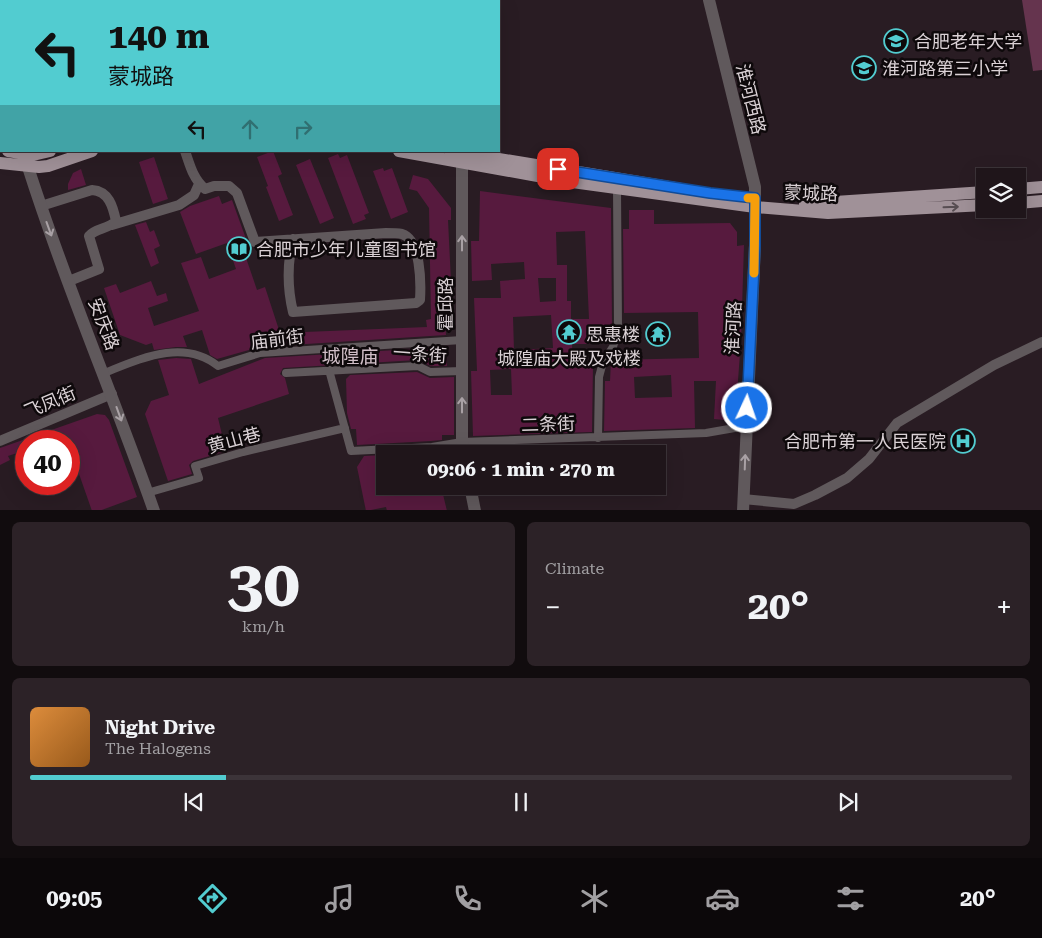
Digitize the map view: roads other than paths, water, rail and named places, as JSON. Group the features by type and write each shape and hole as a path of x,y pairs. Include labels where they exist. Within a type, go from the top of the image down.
{"main road":[{"path":"16,152 33,155 46,152 48,166"},
{"name":"安庆路","path":"16,152 28,167"},
{"path":"0,163 28,167 48,166 89,152"},
{"name":"蒙城路","path":"411,152 459,156 710,193 755,203 805,204 976,193"},
{"name":"蒙城路","path":"459,156 565,181 828,213 976,205"},
{"path":"1026,189 1042,187"},
{"path":"1026,202 1042,201"}],"street":[{"name":"淮河西路","path":"708,0 750,169 755,203"},
{"path":"186,152 193,175 205,189 214,186 229,186 233,188 240,200 255,242 293,239 386,233 402,234 408,238 416,250 421,283 420,300 416,303 293,312 288,278 288,258 293,239"},
{"name":"霍邱路","path":"459,156 463,445"},
{"name":"安庆路","path":"28,167 40,206 104,372 154,510"},
{"path":"68,281 100,269 89,236 91,233 180,205 194,195 199,184"},
{"path":"598,438 598,377 603,362 613,347 618,327 617,188"},
{"path":"40,206 92,190 99,190 105,193 110,204 116,221 112,225"},
{"name":"淮河路","path":"743,505 755,245 755,203"},
{"name":"庙前街","path":"104,372 145,357 168,352 189,352 210,359 218,366 260,353 462,340"},
{"path":"743,505 794,504 847,478 869,459 898,423 994,365 1042,342"},
{"name":"一条街","path":"286,373 418,366 430,372 462,371"},
{"path":"329,370 345,428"},
{"name":"飞凤街","path":"0,441 112,394"},
{"name":"二条街","path":"504,445 706,433 746,426"},
{"name":"二条街","path":"345,428 351,450 376,449"},
{"name":"黄山巷","path":"148,493 199,478 196,466 243,452 345,428"},
{"path":"472,495 475,510"}],"place":[{"name":"合肥老年大学","path":"896,41"},
{"name":"淮河路第三小学","path":"864,68"},
{"name":"合肥市少年儿童图书馆","path":"239,249"},
{"name":"城隍庙大殿及戏楼","path":"569,332"},
{"name":"思惠楼","path":"658,334"},
{"name":"合肥市第一人民医院","path":"963,441"}],"district":[{"name":"城隍庙","path":"350,356"}]}
